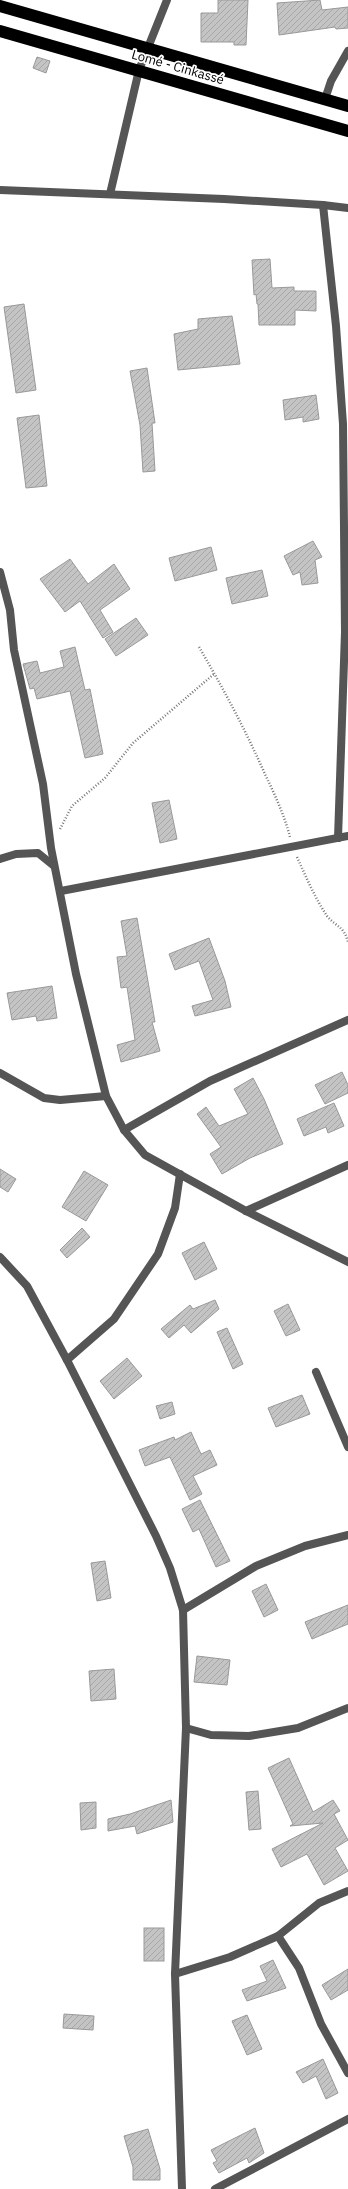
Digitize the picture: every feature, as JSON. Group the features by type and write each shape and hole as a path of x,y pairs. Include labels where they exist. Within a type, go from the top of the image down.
{"highway":[{"name":"Lomé - Cinkassé","path":"0,6 348,106"},
{"name":"Lomé - Cinkassé","path":"0,31 348,131"}],"street":[{"path":"110,194 139,70 146,49 167,0"},
{"path":"326,99 331,81 348,51"},
{"path":"0,190 323,205 348,208"},
{"path":"323,205 336,326 345,445 345,632 338,838"},
{"path":"0,572 10,610 14,650 43,784 54,866 61,891 81,999 106,1096 124,1130 145,1155 246,1211 348,1262"},
{"path":"61,891 348,836"},
{"path":"0,859 16,854 38,853 54,866"},
{"path":"124,1130 210,1081 348,1020"},
{"path":"0,1073 44,1098 60,1100 106,1096"},
{"path":"246,1211 348,1165"},
{"path":"67,1360 114,1319 158,1254 175,1208 180,1174"},
{"path":"0,1257 27,1286 67,1360 156,1536 170,1568 183,1610 186,1728 175,1974 182,2189"},
{"path":"316,1372 348,1447"},
{"path":"183,1610 256,1566 305,1546 348,1535"},
{"path":"186,1728 211,1736 248,1736 298,1728 348,1708"},
{"path":"175,1974 230,1957 278,1936 319,1903 348,1891"},
{"path":"278,1936 299,1968 321,2024 348,2073"},
{"path":"215,2189 348,2119"}],"path":[{"path":"199,648 225,691 282,810 293,846 309,883 328,917 346,932 348,942"},
{"path":"51,848 72,806 104,778 133,743 214,674"}],"building":[{"path":"218,0 248,0 246,45 234,45 234,42 201,42 201,13 218,13"},
{"path":"320,0 322,10 348,7 348,28 336,29 335,27 279,35 277,3"},
{"path":"37,57 50,61 46,73 33,68"},
{"path":"270,259 272,288 294,287 294,291 316,291 316,311 295,310 295,325 259,325 258,304 256,294 254,295 252,260"},
{"path":"24,304 36,390 16,393 4,307"},
{"path":"232,316 240,364 178,370 174,334 198,329 198,319"},
{"path":"147,368 155,423 152,423 155,471 143,472 140,425 130,371"},
{"path":"316,395 319,419 303,422 303,417 285,420 283,400"},
{"path":"39,415 47,486 26,488 17,418"},
{"path":"313,541 322,557 315,560 318,583 302,585 300,572 293,575 284,556"},
{"path":"211,547 217,570 175,581 169,558"},
{"path":"70,559 88,584 114,564 130,589 100,610 113,632 103,638 80,601 65,612 40,579"},
{"path":"262,570 268,596 232,604 226,578"},
{"path":"136,618 148,635 116,656 105,639"},
{"path":"75,647 85,690 90,689 103,754 85,758 70,691 37,699 34,688 30,689 23,664 37,661 40,673 64,667 60,651"},
{"path":"169,800 177,839 160,843 152,803"},
{"path":"137,918 155,1022 152,1022 160,1051 121,1062 117,1045 135,1040 127,987 121,988 117,957 127,956 121,921"},
{"path":"209,938 225,981 231,1007 195,1016 192,1006 213,1000 199,961 175,970 169,954"},
{"path":"52,986 57,1018 37,1021 36,1016 12,1020 7,993"},
{"path":"342,1072 348,1085 348,1093 325,1104 315,1085"},
{"path":"253,1078 264,1099 283,1144 250,1158 222,1174 210,1154 221,1147 197,1114 206,1107 219,1126 248,1114 234,1089"},
{"path":"334,1103 344,1126 328,1133 326,1127 304,1136 297,1119"},
{"path":"0,1169 16,1179 8,1192 0,1187"},
{"path":"84,1171 108,1185 86,1221 62,1207"},
{"path":"82,1228 90,1237 67,1258 60,1250"},
{"path":"204,1242 217,1269 195,1280 182,1253"},
{"path":"215,1300 219,1309 191,1333 184,1325 169,1338 161,1329 190,1305 193,1309"},
{"path":"288,1304 300,1330 286,1336 274,1311"},
{"path":"227,1328 243,1364 233,1369 217,1332"},
{"path":"127,1358 142,1376 114,1399 100,1381"},
{"path":"302,1395 310,1414 276,1427 268,1408"},
{"path":"172,1402 175,1414 160,1419 156,1406"},
{"path":"191,1432 201,1454 210,1450 217,1465 193,1476 202,1494 190,1500 170,1457 145,1466 139,1450 174,1437 175,1440"},
{"path":"200,1500 230,1561 216,1567 199,1529 193,1532 182,1509"},
{"path":"105,1561 111,1598 97,1601 91,1563"},
{"path":"266,1584 278,1610 264,1617 252,1591"},
{"path":"348,1605 348,1624 312,1639 305,1622"},
{"path":"197,1656 230,1660 227,1685 194,1682"},
{"path":"114,1669 116,1699 91,1701 89,1671"},
{"path":"289,1758 313,1812 333,1800 340,1811 334,1814 348,1840 335,1848 348,1871 324,1885 307,1854 281,1867 272,1849 323,1823 290,1826 293,1824 268,1768"},
{"path":"258,1791 261,1829 249,1830 246,1792"},
{"path":"171,1800 173,1822 137,1834 135,1826 108,1831 108,1819 130,1814"},
{"path":"96,1802 96,1828 81,1830 80,1803"},
{"path":"144,1928 164,1928 164,1961 144,1961"},
{"path":"273,1960 286,1988 247,2001 242,1990 267,1981 260,1966"},
{"path":"348,1969 348,1990 331,2000 322,1985"},
{"path":"64,2014 94,2016 93,2030 63,2028"},
{"path":"247,2015 262,2049 247,2055 232,2021"},
{"path":"323,2059 338,2093 326,2099 316,2076 303,2083 296,2072"},
{"path":"255,2128 264,2153 249,2163 247,2158 219,2173 213,2163 217,2161 211,2150"},
{"path":"148,2129 160,2169 160,2180 133,2180 133,2167 124,2136"}]}
